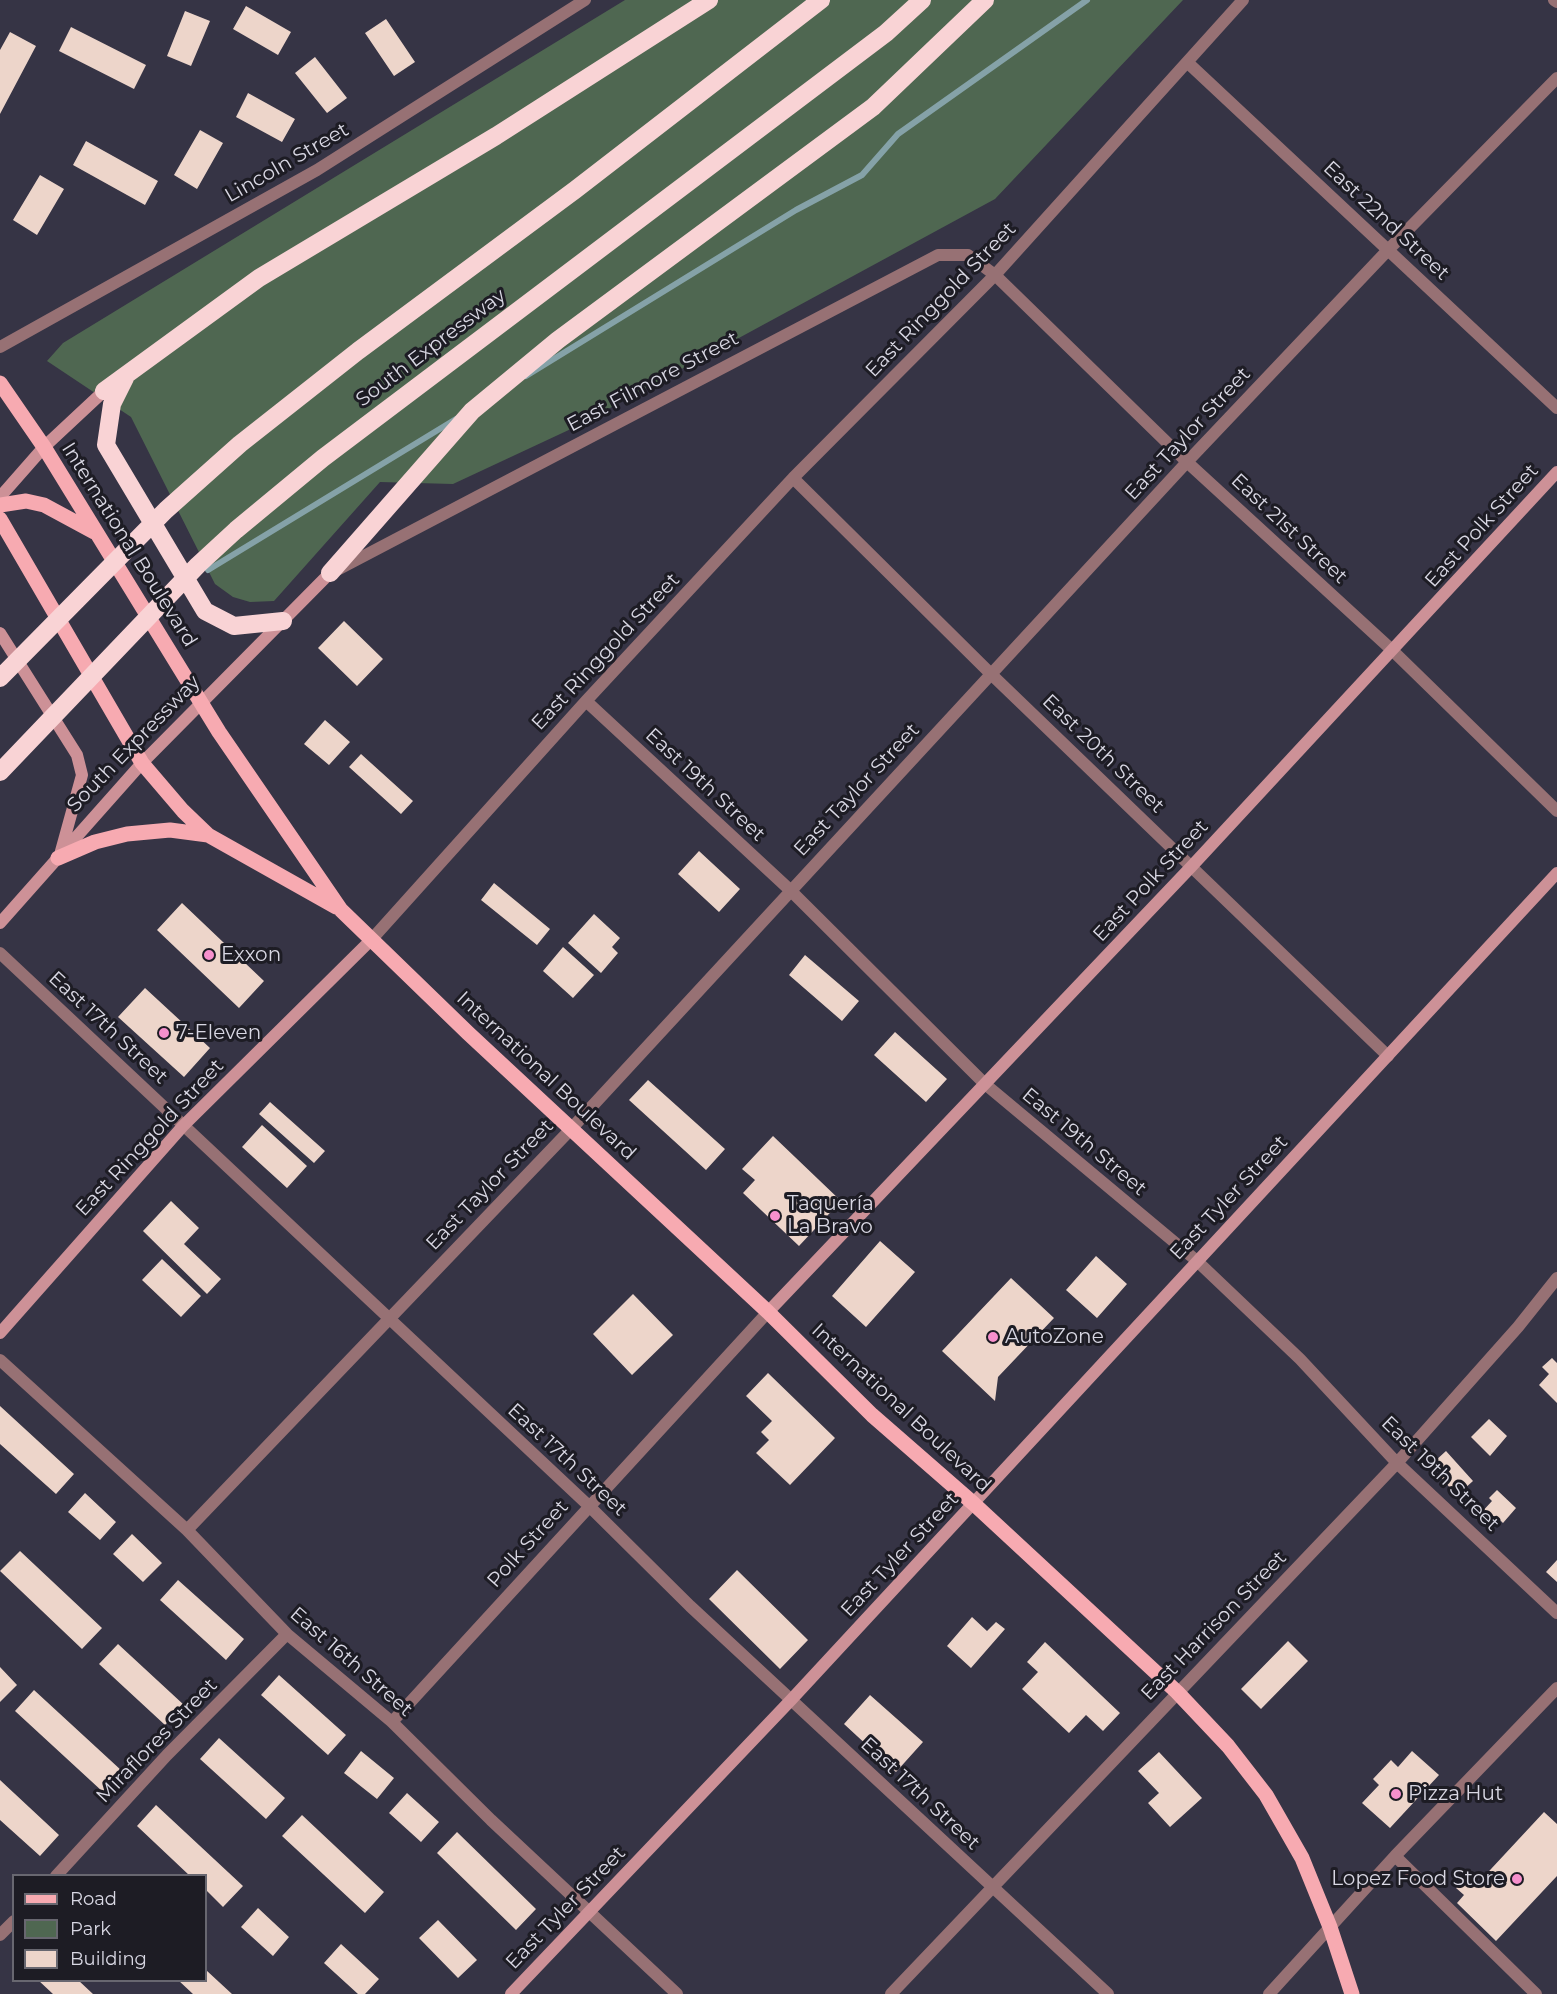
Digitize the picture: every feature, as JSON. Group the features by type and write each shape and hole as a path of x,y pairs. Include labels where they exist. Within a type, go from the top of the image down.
{"highway":[{"path":"283,621 234,626 205,611 106,445 108,397 128,374 259,278 496,136 709,0"},
{"name":"South Expressway","path":"0,678 166,510 240,444 358,351 575,190 820,0"},
{"name":"South Expressway","path":"0,771 190,573 236,530 342,443 877,40 922,0"},
{"path":"330,573 472,411 558,340 873,107 985,0"}],"main road":[{"name":"International Boulevard","path":"0,383 44,447 251,781 341,910 768,1312 872,1414 974,1504 1177,1692 1228,1746 1266,1795 1302,1858 1330,1927 1352,1994"},
{"path":"0,505 26,501 44,505 97,534"},
{"name":"International Boulevard","path":"0,519 142,763 183,811 208,834 341,910"},
{"path":"58,858 95,842 127,834 170,830 208,834"}],"street":[{"name":"East Ringgold Street","path":"0,1333 183,1126 372,939 586,701 793,478 994,275 1243,0"},
{"name":"Lincoln Street","path":"0,347 317,170 576,2"},
{"name":"East 22nd Street","path":"1187,62 1557,408"},
{"name":"East Taylor Street","path":"188,1530 572,1128 1187,462 1388,250 1557,78"},
{"name":"East Filmore Street","path":"330,573 938,255 968,255 994,275"},
{"name":"East 21st Street","path":"994,275 1187,462 1393,651 1557,811"},
{"path":"0,497 44,447 108,397"},
{"name":"East Polk Street","path":"768,1312 1191,867 1557,472"},
{"name":"East 20th Street","path":"793,478 992,675 1388,1056"},
{"name":"South Expressway","path":"0,923 142,763 202,705 330,573"},
{"path":"0,633 76,754 82,775 78,796 58,858"},
{"name":"East 19th Street","path":"586,701 790,890 985,1084 1197,1261 1300,1359 1397,1463 1557,1613"},
{"name":"East Tyler Street","path":"511,1994 974,1504 1557,873"},
{"name":"East 17th Street","path":"0,953 387,1320 589,1506 791,1700 1108,1994"},
{"name":"East Harrison Street","path":"891,1994 1397,1463 1518,1327 1557,1278"},
{"name":"Polk Street","path":"392,1722 768,1312"},
{"name":"East 16th Street","path":"0,1360 188,1530 287,1634 392,1722 676,1994"},
{"name":"Miraflores Street","path":"57,1874 167,1755 287,1634"},
{"path":"1269,1994 1395,1856 1557,1688"},
{"path":"1395,1856 1536,1994"},
{"path":"0,1935 12,1923"}],"green space":[{"path":"625,0 1183,0 995,199 573,428 453,484 380,482 274,601 250,602 233,597 215,584 131,417 47,361 63,343"}],"building":[{"path":"246,6 291,32 278,55 233,29"},
{"path":"185,11 210,21 191,66 167,56"},
{"path":"386,19 415,62 394,76 365,33"},
{"path":"71,27 146,65 134,89 59,51"},
{"path":"10,32 36,46 0,114 0,50"},
{"path":"315,57 347,98 327,113 295,73"},
{"path":"248,93 295,119 282,142 236,117"},
{"path":"200,130 223,143 197,189 174,175"},
{"path":"86,141 158,181 145,205 73,165"},
{"path":"40,175 64,189 37,235 13,220"},
{"path":"344,621 383,659 357,686 318,648"},
{"path":"325,720 350,742 329,765 304,744"},
{"path":"361,754 413,801 401,814 349,767"},
{"path":"699,851 740,889 719,912 678,874"},
{"path":"494,883 550,929 537,945 481,900"},
{"name":"Exxon","path":"182,903 264,981 239,1008 157,930"},
{"path":"594,914 620,938 612,947 618,953 601,973 568,943"},
{"path":"563,947 594,975 573,998 543,971"},
{"path":"805,955 859,1001 842,1021 789,975"},
{"name":"7-Eleven","path":"145,988 210,1048 184,1077 118,1017"},
{"path":"895,1032 947,1079 926,1102 874,1055"},
{"path":"648,1080 725,1149 706,1170 629,1100"},
{"path":"270,1102 325,1151 314,1163 259,1114"},
{"path":"262,1125 307,1166 287,1188 242,1147"},
{"path":"773,1136 841,1201 799,1246 743,1193 755,1180 742,1169"},
{"path":"171,1201 199,1228 184,1244 221,1279 207,1294 143,1231"},
{"path":"880,1241 915,1272 866,1327 832,1296"},
{"path":"1096,1256 1127,1284 1097,1318 1066,1290"},
{"path":"162,1259 201,1296 181,1317 142,1280"},
{"path":"1011,1278 1054,1318 998,1377 995,1401 942,1351"},
{"path":"633,1294 673,1335 632,1375 593,1334"},
{"path":"1552,1358 1557,1363 1557,1403 1539,1385 1549,1374 1542,1367"},
{"path":"768,1373 835,1438 790,1485 756,1453 769,1440 761,1432 772,1421 746,1396"},
{"path":"0,1406 74,1474 56,1494 0,1444"},
{"path":"1489,1419 1507,1436 1490,1456 1471,1437"},
{"path":"1446,1451 1473,1481 1464,1489 1458,1483 1451,1489 1440,1476 1445,1472 1435,1461"},
{"path":"1497,1490 1516,1508 1503,1523 1496,1516 1490,1523 1480,1514 1492,1501 1489,1498"},
{"path":"85,1493 116,1522 100,1540 68,1512"},
{"path":"132,1534 162,1563 143,1582 113,1554"},
{"path":"20,1551 102,1628 82,1649 0,1571"},
{"path":"1557,1560 1557,1582 1546,1572"},
{"path":"737,1570 808,1640 780,1669 709,1599"},
{"path":"178,1580 244,1639 226,1660 160,1600"},
{"path":"972,1617 987,1631 996,1622 1005,1629 971,1668 947,1646"},
{"path":"1288,1641 1308,1661 1261,1709 1241,1689"},
{"path":"1045,1642 1120,1713 1103,1731 1086,1715 1069,1733 1022,1689 1038,1672 1027,1662"},
{"path":"118,1644 184,1705 165,1725 99,1664"},
{"path":"0,1667 17,1685 0,1702"},
{"path":"279,1675 346,1735 328,1755 261,1695"},
{"path":"34,1690 122,1771 103,1792 15,1711"},
{"path":"870,1695 923,1742 896,1772 844,1724"},
{"path":"219,1738 285,1798 266,1819 200,1759"},
{"path":"361,1751 394,1778 377,1799 344,1773"},
{"name":"Pizza Hut","path":"1412,1751 1439,1775 1390,1828 1362,1803 1379,1785 1373,1779 1391,1760 1398,1767"},
{"path":"1159,1752 1202,1798 1170,1827 1148,1803 1159,1793 1138,1771"},
{"path":"0,1780 59,1835 40,1856 0,1820"},
{"path":"407,1793 439,1822 421,1842 389,1813"},
{"path":"156,1805 243,1886 223,1907 207,1891 207,1874 188,1874 137,1826"},
{"name":"Lopez Food Store","path":"1544,1812 1557,1824 1557,1876 1496,1941 1457,1903 1464,1895 1456,1888 1469,1874 1478,1883"},
{"path":"302,1815 384,1892 365,1913 282,1836"},
{"path":"457,1832 536,1909 516,1930 437,1853"},
{"path":"258,1908 289,1937 273,1956 241,1927"},
{"path":"438,1920 477,1960 458,1978 419,1938"},
{"path":"341,1944 379,1979 365,1994 358,1994 324,1963"},
{"path":"207,1971 232,1994 193,1994 180,1982 207,1982"},
{"path":"40,1982 80,1982 93,1994 53,1994"}],"waterway":[{"path":"526,376 796,210 862,175 898,134 1087,0"},
{"path":"208,570 456,419"}],"place":[{"name":"Exxon","path":"209,955"},
{"name":"7-Eleven","path":"164,1033"},
{"name":"Taquería La Bravo","path":"775,1216"},
{"name":"AutoZone","path":"993,1337"},
{"name":"Pizza Hut","path":"1396,1794"},
{"name":"Lopez Food Store","path":"1517,1879"}]}
